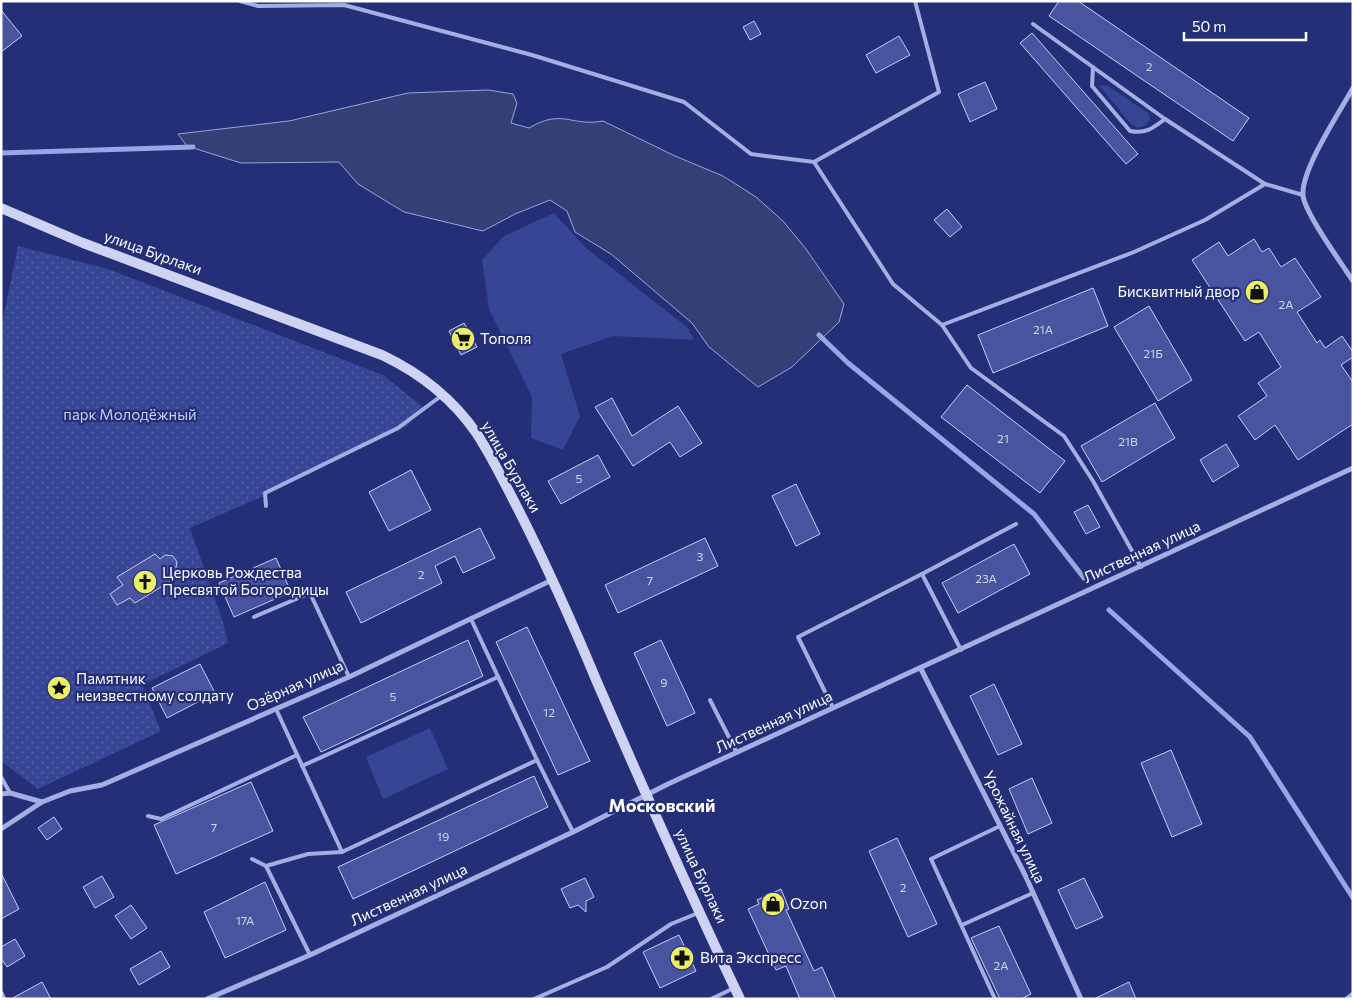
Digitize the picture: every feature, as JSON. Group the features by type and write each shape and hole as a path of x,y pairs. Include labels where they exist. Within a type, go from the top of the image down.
{"street":[{"path":"1353,88 1314,159 1303,195 1310,212 1353,281"},
{"name":"улица Бурлаки","path":"1,208 82,243 382,355 405,366 443,394 481,440 553,579 647,795 740,999"},
{"name":"Лиственная улица","path":"207,999 310,955 573,832 647,795 1353,468"},
{"name":"Озёрная улица","path":"1,829 42,802 70,791 102,785 349,677 553,579"},
{"name":"Урожайная улица","path":"921,669 1033,893 1081,999"},
{"path":"1,794 10,793 42,802"},
{"path":"1,994 4,999"},
{"path":"1347,999 1353,994"}],"lane":[{"path":"240,1 258,6 344,5 532,55 684,102 751,154 814,162 939,92 915,1"},
{"path":"1033,24 1165,119 1265,184 1303,195"},
{"path":"1093,67 1092,86 1130,131 1141,133 1151,130 1165,119"},
{"path":"814,162 893,284 942,325 970,368 1064,436 1093,481 1141,567"},
{"path":"942,325 1134,252 1205,220 1265,184"},
{"path":"266,506 265,493 398,428 443,394"},
{"path":"834,708 798,637 1016,524"},
{"path":"922,574 961,650"},
{"path":"254,617 310,593 349,677"},
{"path":"471,619 573,832"},
{"path":"326,642 332,641"},
{"path":"302,766 498,677"},
{"path":"710,700 737,753"},
{"path":"276,709 342,852"},
{"path":"148,816 161,819 297,755"},
{"path":"266,866 308,854 342,852 537,760"},
{"path":"1,777 10,793"},
{"path":"996,999 931,859 1000,826"},
{"path":"252,859 266,866 310,955"},
{"path":"962,925 1033,893"},
{"path":"534,999 607,967 671,924 701,912"},
{"path":"711,999 735,988"}],"green space":[{"path":"1099,85 1108,86 1148,113 1150,119 1146,125 1138,128 1131,124"},
{"path":"554,213 586,248 688,328 694,340 613,336 561,354 580,416 563,450 531,438 532,397 489,309 482,260 504,236"},
{"name":"парк Молодёжный","path":"18,246 108,269 383,375 423,407 407,426 266,495 190,528 223,622 228,643 142,685 161,731 38,789 1,761 1,329"},
{"path":"430,728 448,769 383,799 366,757"}],"shaded area":[{"path":"488,90 513,94 517,103 511,123 529,128 550,119 567,119 583,122 603,121 675,156 723,176 756,197 783,221 806,249 844,304 839,322 792,367 758,387 709,347 692,323 611,254 575,232 567,211 550,200 515,214 483,231 404,212 358,184 339,162 241,163 187,146 178,134 289,121 408,93"}],"building":[{"path":"1059,1 1078,1 1249,118 1233,141 1049,16"},
{"path":"1,10 22,36 1,52"},
{"path":"754,21 761,34 750,40 743,27"},
{"path":"1032,33 1138,154 1126,164 1020,43"},
{"path":"899,36 910,55 876,73 866,55"},
{"path":"985,82 997,109 970,122 958,94"},
{"path":"947,209 962,227 950,237 934,220"},
{"path":"1254,239 1262,252 1269,248 1281,267 1295,258 1321,297 1297,312 1317,343 1320,340 1325,348 1342,336 1353,352 1353,357 1341,365 1353,382 1353,424 1298,460 1275,425 1255,440 1238,416 1267,396 1258,383 1281,367 1259,332 1245,341 1192,260 1219,242 1228,256"},
{"path":"1093,288 1108,326 993,373 978,335"},
{"path":"1149,306 1192,380 1158,401 1114,327"},
{"name":"Тополя","path":"464,323 477,347 461,355 449,331"},
{"path":"967,385 1065,461 1040,493 941,417"},
{"path":"612,398 632,436 678,406 702,443 680,457 670,442 633,466 595,407"},
{"path":"1155,403 1175,438 1102,482 1081,446"},
{"path":"1226,444 1239,466 1213,482 1200,460"},
{"path":"598,455 610,477 561,504 548,481"},
{"path":"411,470 431,510 389,531 369,492"},
{"path":"796,484 820,534 796,546 772,496"},
{"path":"1088,505 1100,527 1086,534 1074,512"},
{"path":"480,528 495,558 463,573 455,556 435,566 442,583 361,623 346,592"},
{"path":"705,538 718,566 618,613 605,585"},
{"path":"1014,544 1030,574 958,613 942,583"},
{"name":"Церковь Рождества Пресвятой Богородицы","path":"155,554 160,559 165,555 173,556 177,562 174,579 135,603 130,598 117,605 110,594 123,585 117,577"},
{"path":"276,558 291,592 234,617 219,583"},
{"path":"527,627 590,761 558,775 496,642"},
{"path":"468,640 483,676 321,752 303,717"},
{"path":"661,640 695,713 667,726 634,653"},
{"path":"200,664 215,693 167,718 152,688"},
{"path":"994,684 1022,744 998,755 970,696"},
{"path":"1171,750 1202,824 1172,837 1141,763"},
{"path":"534,776 548,807 353,899 338,867"},
{"path":"1032,778 1052,823 1028,834 1009,789"},
{"path":"251,782 273,831 176,874 154,825"},
{"path":"54,817 62,829 47,840 38,828"},
{"path":"897,838 937,924 908,937 869,851"},
{"path":"1,873 19,909 1,919"},
{"path":"102,876 114,897 95,908 83,887"},
{"path":"585,878 594,897 586,901 586,912 578,905 570,908 561,889"},
{"path":"1084,878 1103,917 1076,929 1058,890"},
{"path":"265,882 286,930 225,958 204,912"},
{"path":"781,889 789,909 786,910 814,971 822,967 836,999 800,999 786,966 776,970 748,909 759,904 757,900"},
{"path":"131,905 147,928 131,939 115,916"},
{"path":"999,926 1031,994 1021,999 1000,999 971,938"},
{"path":"679,935 696,971 660,988 643,952"},
{"path":"15,939 25,956 7,967 1,958 1,947"},
{"path":"161,951 170,967 139,985 130,969"},
{"path":"42,982 51,999 11,999"},
{"path":"1129,982 1136,999 1094,999"}],"waterway":[{"path":"1,153 193,147"},
{"path":"819,335 848,363 1034,514 1084,578"},
{"path":"1109,610 1250,737 1353,898"}],"place":[{"name":"Бисквитный двор","path":"1257,292"},
{"name":"Тополя","path":"463,339"},
{"name":"Церковь Рождества Пресвятой Богородицы","path":"145,582"},
{"name":"Памятник неизвестному солдату","path":"59,688"},
{"name":"Ozon","path":"773,904"},
{"name":"Вита Экспресс","path":"682,958"}],"district":[{"name":"Московский","path":"662,806"}]}
